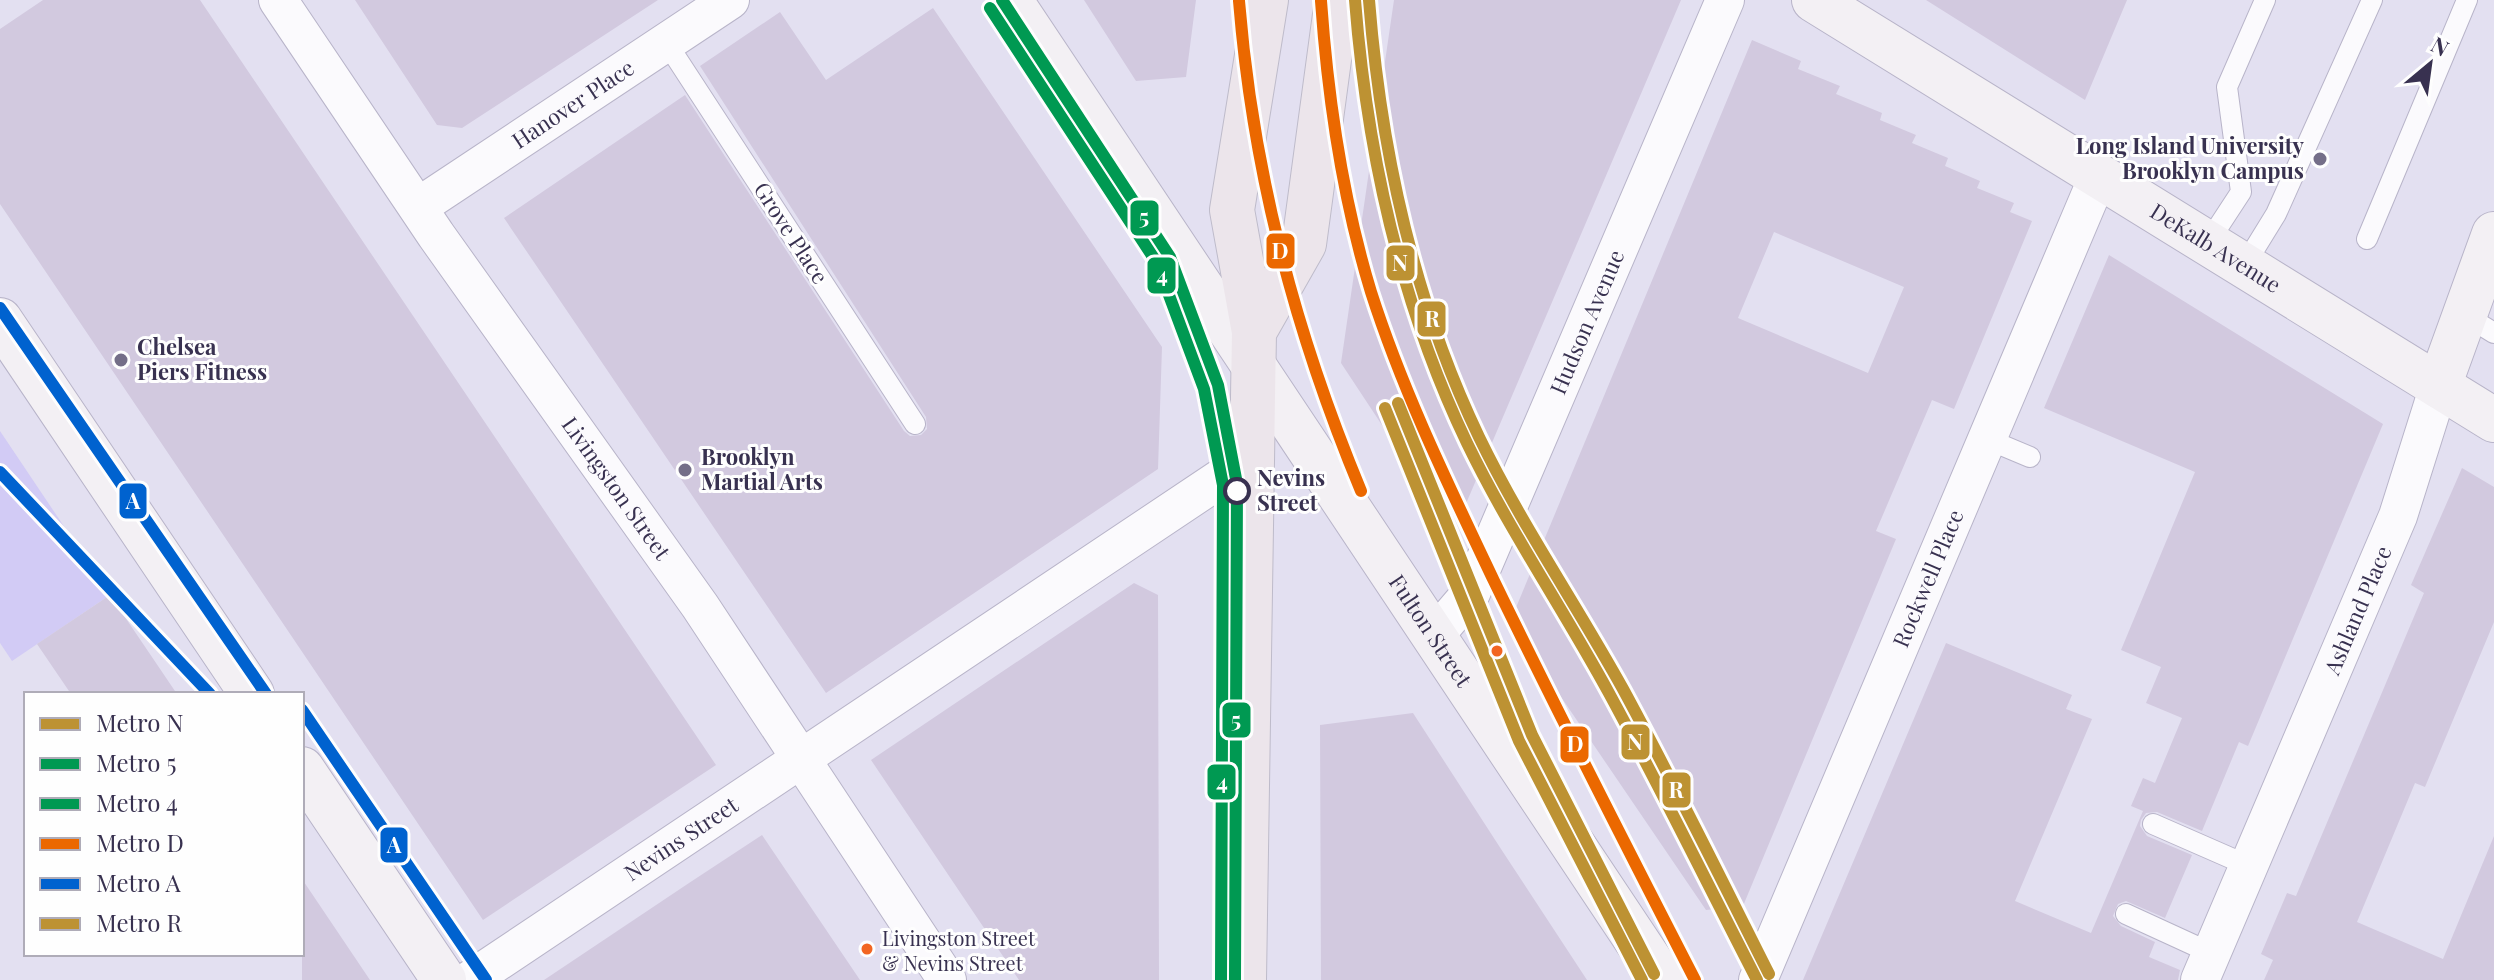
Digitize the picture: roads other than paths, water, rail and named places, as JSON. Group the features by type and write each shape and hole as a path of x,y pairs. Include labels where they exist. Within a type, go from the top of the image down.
{"main road":[{"name":"Fulton Street","path":"1010,0 1178,258 1254,347 1435,635 1663,980"},
{"path":"1244,980 1254,347 1232,210 1266,0"},
{"path":"1254,347 1304,244 1337,0"},
{"name":"DeKalb Avenue","path":"1814,0 2494,420"},
{"name":"Ashland Place","path":"2439,386 2478,324 2494,234"},
{"path":"0,320 251,692"},
{"path":"304,772 444,980"}],"street":[{"name":"Livingston Street","path":"278,0 418,207 700,606 798,759 947,980"},
{"name":"Hanover Place","path":"418,207 730,0"},
{"name":"Hudson Avenue","path":"1435,635 1471,593 1725,0"},
{"name":"Rockwell Place","path":"1758,980 2098,177"},
{"name":"Ashland Place","path":"2206,966 2398,516 2439,386"},
{"name":"Nevins Street","path":"470,980 1251,458"}],"lane":[{"path":"2226,255 2241,192 2227,87 2265,0"},
{"path":"2226,255 2276,214 2372,0"},
{"path":"2367,239 2467,0"},
{"name":"Grove Place","path":"666,42 915,424"},
{"path":"1987,439 2030,457"},
{"path":"2153,824 2249,866"},
{"path":"2126,914 2206,966"}],"metro line":[{"name":"5","path":"1002,0 1170,257 1218,385 1237,484 1235,980"},
{"name":"N","path":"1355,0 1368,114 1390,227 1405,282 1443,390 1483,475 1610,695 1757,980"},
{"name":"R","path":"1369,0 1382,113 1404,224 1418,278 1456,385 1513,501 1642,724 1769,974"},
{"name":"D","path":"1239,1 1255,128 1280,251 1316,372 1361,491"},
{"name":"D","path":"1321,1 1332,112 1344,184 1371,292 1397,366 1494,581 1695,980"},
{"name":"4","path":"990,8 1157,263 1204,389 1223,485 1221,980"},
{"name":"A","path":"0,308 265,692"},
{"name":"R","path":"1398,403 1532,735 1654,974"},
{"name":"N","path":"1385,408 1519,741 1642,980"},
{"name":"A","path":"0,472 208,692"},
{"name":"A","path":"304,713 486,980"}],"place":[{"name":"Long Island University Brooklyn Campus","path":"2320,159"},
{"name":"Chelsea Piers Fitness","path":"121,360"},
{"name":"Brooklyn Martial Arts","path":"685,470"},
{"name":"Nevins Street","path":"1237,491"},
{"name":"Livingston Street & Nevins Street","path":"867,949"}]}
